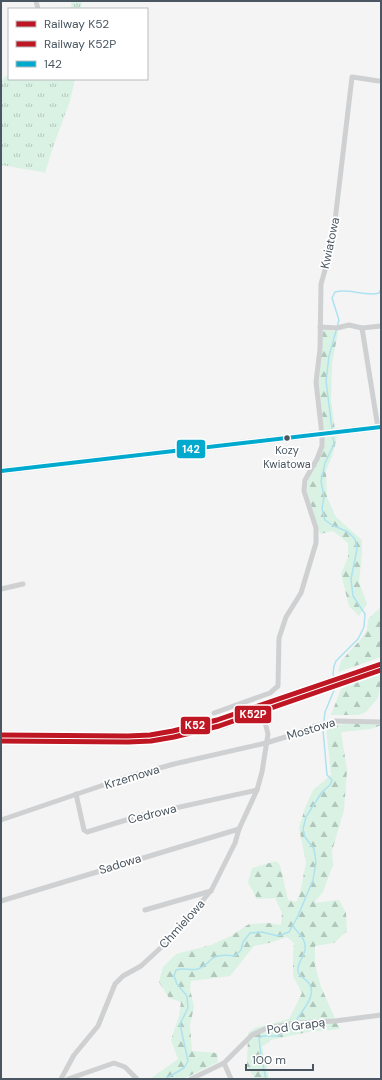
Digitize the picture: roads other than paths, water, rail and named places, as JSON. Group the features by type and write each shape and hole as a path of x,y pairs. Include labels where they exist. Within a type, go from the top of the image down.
{"street":[{"name":"Kwiatowa","path":"214,713 270,693 278,686 279,638 286,617 301,593 316,543 316,528 304,491 305,480 322,446 316,382 320,349 321,284 332,246 352,78 378,81"},
{"path":"320,327 337,328 349,325 362,328 381,326"},
{"path":"1,471 322,435 380,427 362,328"},
{"path":"1,589 23,584"},
{"name":"Chmielowa","path":"65,1078 74,1055 98,1026 115,984 123,976 141,966 168,941 211,891 236,843 239,829 257,790 262,772 268,734 265,722 256,716 222,727"},
{"name":"Mostowa","path":"266,743 311,727 336,721 381,722"},
{"name":"Krzemowa","path":"1,820 130,776 174,764 266,743"},
{"name":"Cedrowa","path":"76,794 84,830 88,832 139,816 257,790"},
{"name":"Sadowa","path":"1,901 239,829"},
{"path":"145,910 211,891"},
{"name":"Pod Grapą","path":"224,1063 252,1035 267,1028 296,1023 335,1021 381,1014"},
{"name":"Chmielowa","path":"65,1078 114,1062 125,1067 137,1079"},
{"path":"191,1079 224,1063 231,1079"}],"waterway":[{"path":"332,429 326,381 329,356 339,320 332,298 335,292 346,291 374,294 379,293 381,289"},
{"path":"165,1079 184,1068 188,1061 180,1024 188,1008 187,996 177,984 174,976 176,970 198,969 203,967 211,959 218,956 235,956 241,950 243,942 250,933 262,932 278,936 289,932 297,918 313,880 316,862 314,849 305,837 303,829 306,817 322,792 330,785 332,780 327,775 323,730 325,712 335,688 333,674 336,661 358,639 364,627 365,614 353,596 351,579 357,549 355,539 348,532 325,520 322,509 324,497 321,481 325,463 334,444 333,438"},
{"path":"293,926 302,937 305,946 298,971 311,987 308,1003 296,1021"},
{"path":"266,1079 259,1038 263,1036 279,1036 283,1032 294,1027"}],"rail line":[{"name":"K52","path":"1,735 128,736 150,735 173,731 217,720 381,664"},
{"name":"K52P","path":"1,741 128,742 151,741 174,737 219,726 381,670"}],"place":[{"name":"Kozy Kwiatowa","path":"287,438"}]}
